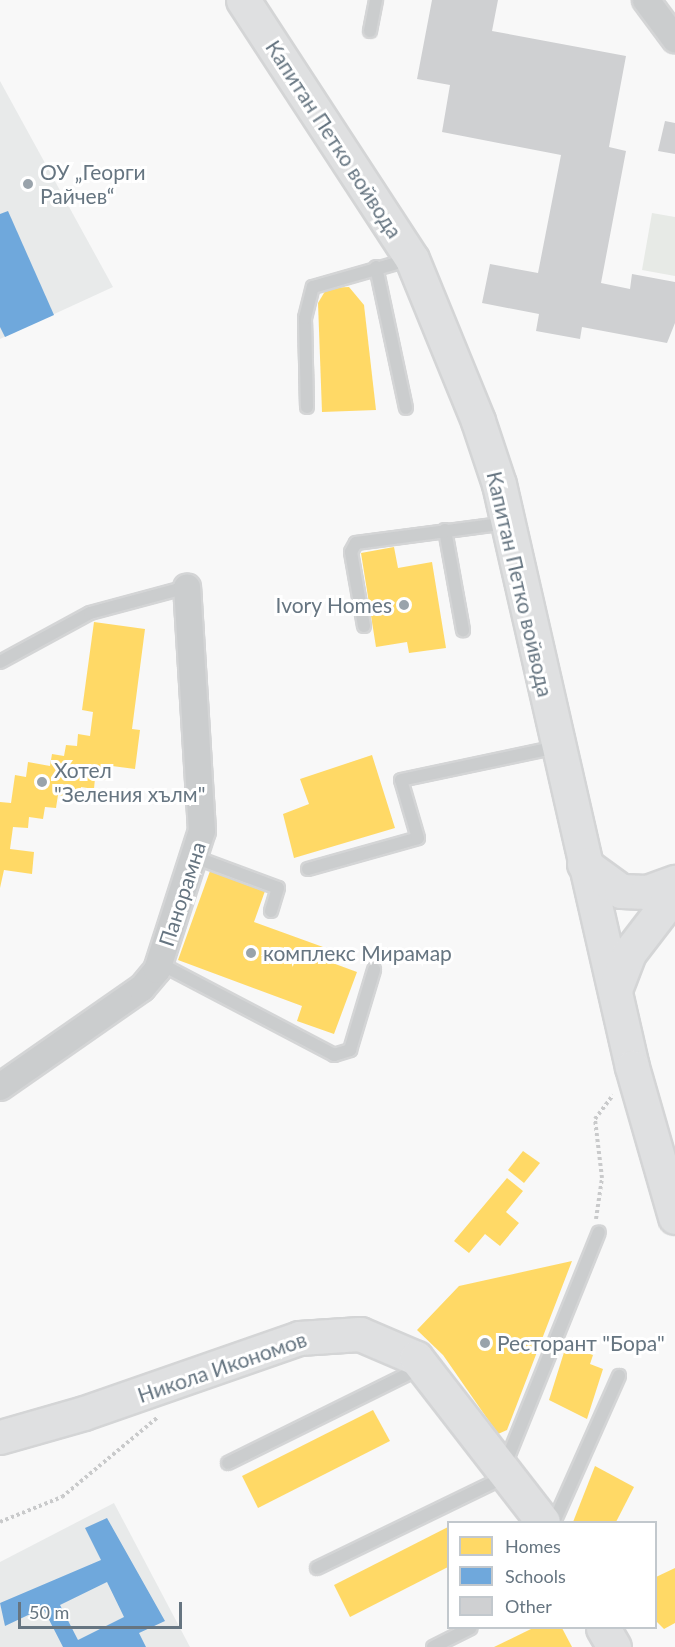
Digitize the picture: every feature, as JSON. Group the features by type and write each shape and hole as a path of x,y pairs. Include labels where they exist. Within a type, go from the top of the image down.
{"street":[{"name":"Капитан Петко войвода","path":"243,0 412,259 457,361 507,523 584,864 675,1217"},
{"path":"646,0 675,39"},
{"name":"Панорамна","path":"0,1087 142,988 159,963 196,858 200,762 187,586"},
{"path":"584,864 604,884 621,891 647,892 675,882"},
{"path":"616,987 629,953 675,893"},
{"name":"Никола Икономов","path":"0,1437 319,1334 386,1341 423,1367 506,1471 542,1521"},
{"path":"604,1629 614,1647"}],"lane":[{"path":"370,31 376,0"},
{"path":"307,406 307,296 324,280 412,259"},
{"path":"376,267 406,408"},
{"path":"364,626 352,546 445,530 507,523"},
{"path":"445,530 463,630"},
{"path":"0,662 90,613 187,586"},
{"path":"308,869 418,838 401,780 557,747"},
{"path":"196,858 278,888 271,911"},
{"path":"159,963 334,1055 346,1054 352,1045 374,970"},
{"path":"317,1568 506,1471 599,1232"},
{"path":"228,1463 423,1367"},
{"path":"554,1521 619,1376"},
{"path":"433,1647 469,1629"}],"path":[{"path":"0,1522 62,1497 165,1412"}],"shaded area":[{"name":"ОУ „Георги Райчев“","path":"0,81 113,287 0,339"},
{"path":"652,213 675,217 675,276 642,270"},
{"path":"114,1503 190,1647 0,1647 0,1562"}],"building: Homes":[{"path":"349,287 364,305 376,410 322,412 318,303 327,288"},
{"name":"Ivory Homes","path":"394,547 398,568 432,562 446,648 409,653 407,642 376,647 361,553"},
{"path":"94,622 145,629 132,729 140,730 135,769 112,766 110,780 95,778 94,789 81,787 79,798 58,795 56,808 45,807 43,819 29,817 28,828 13,827 10,849 34,852 32,874 4,870 0,888 0,802 11,803 15,775 26,777 28,762 50,766 52,754 64,756 66,745 77,746 78,734 90,736 93,712 82,710"},
{"path":"372,755 395,828 294,858 283,814 309,804 300,779"},
{"name":"комплекс Мирамар","path":"210,871 265,891 254,922 323,947 319,958 357,972 334,1034 297,1021 302,1006 178,960"},
{"path":"523,1151 540,1163 524,1183 508,1170"},
{"path":"507,1178 523,1191 506,1212 519,1223 500,1246 485,1234 469,1253 454,1241"},
{"name":"Ресторант \"Бора\"","path":"572,1261 507,1430 498,1434 443,1355 417,1330 459,1286"},
{"path":"566,1346 593,1355 590,1364 603,1369 587,1419 549,1400"},
{"path":"373,1410 390,1441 258,1508 242,1476"},
{"path":"595,1466 634,1487 617,1521 573,1521"},
{"path":"447,1528 447,1568 350,1617 334,1585"},
{"path":"675,1568 675,1623 664,1629 657,1622 657,1577"},
{"path":"531,1629 563,1629 572,1647 494,1647"}],"building: Schools":[{"path":"8,211 54,315 5,337 0,327 0,214"},
{"path":"107,1518 165,1621 139,1633 146,1647 63,1647 43,1608 5,1626 0,1603 101,1560 85,1528","holes":["107,1582 124,1617 78,1640 60,1605"]}],"building: Other":[{"path":"432,0 498,0 492,31 626,56 609,147 626,151 601,283 630,289 632,274 675,282 675,323 667,343 582,327 580,339 536,331 539,314 482,303 490,264 538,273 561,155 442,132 450,85 417,79"},
{"path":"665,121 675,123 675,154 658,151"}],"place":[{"name":"ОУ „Георги Райчев“","path":"28,184"},
{"name":"Ivory Homes","path":"404,605"},
{"name":"Хотел \"Зеления хълм\"","path":"42,782"},
{"name":"комплекс Мирамар","path":"251,953"},
{"name":"Ресторант \"Бора\"","path":"485,1343"}]}
